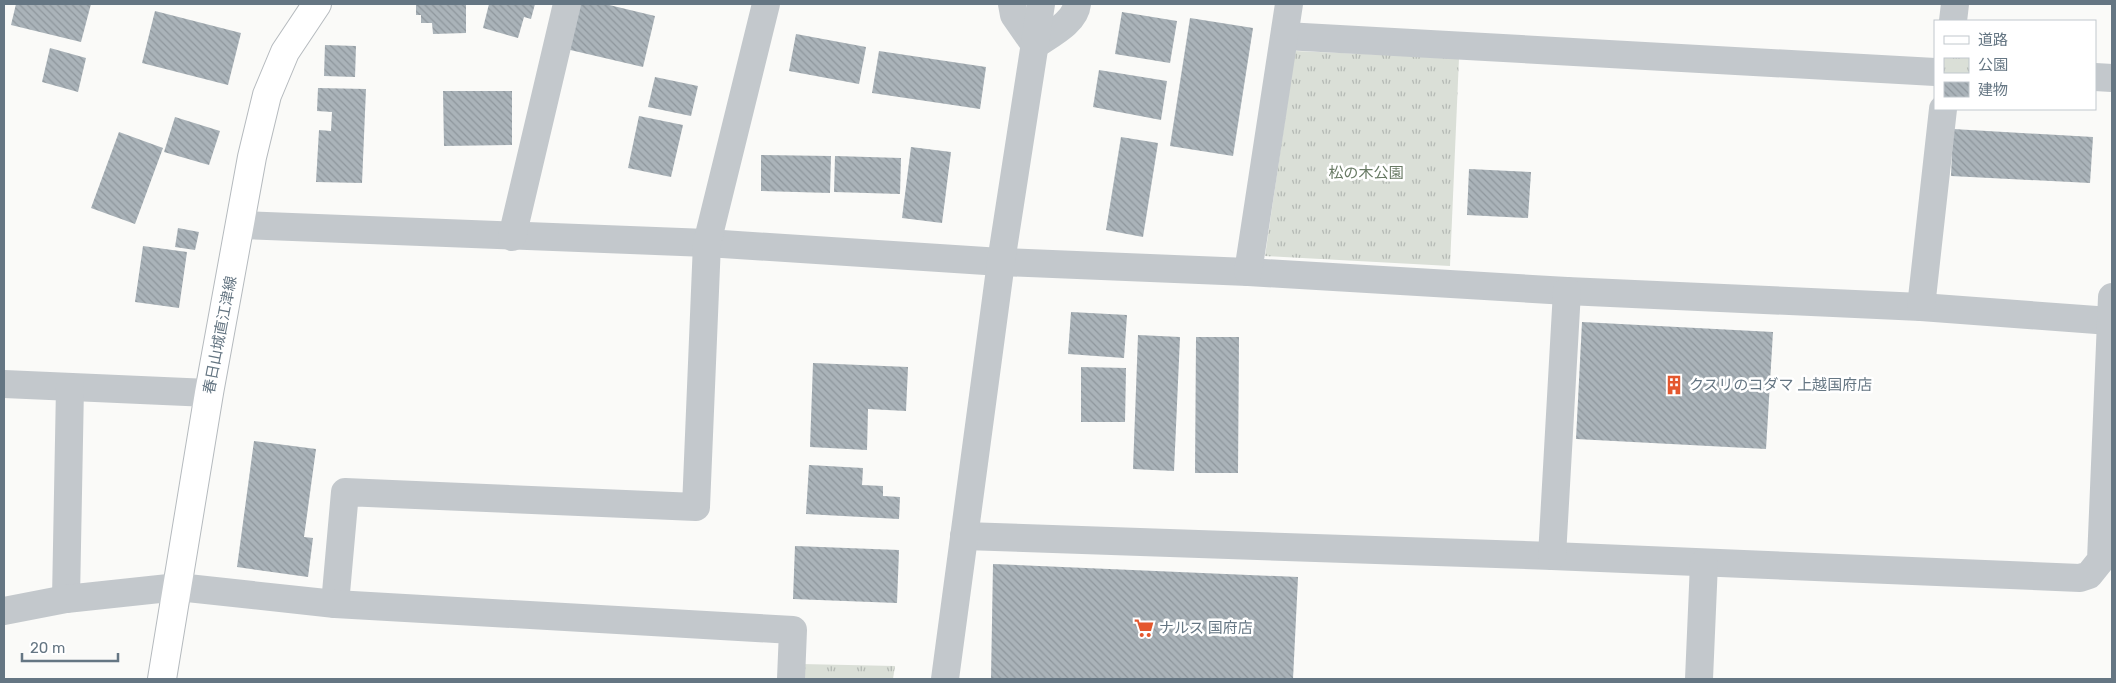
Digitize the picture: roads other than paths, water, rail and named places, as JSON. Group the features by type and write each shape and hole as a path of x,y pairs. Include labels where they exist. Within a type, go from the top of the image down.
{"main road":[{"name":"春日山城直江津線","path":"162,679 209,393 252,157 266,95 285,52 316,4"}],"street":[{"path":"512,236 567,4"},
{"path":"335,604 346,492 696,507 707,243 766,4"},
{"path":"1012,4 1014,15 1035,45"},
{"path":"945,679 1001,262 1041,4"},
{"path":"1035,45 1063,26 1076,9 1077,4"},
{"path":"1248,272 1289,4"},
{"path":"1953,20 1955,4"},
{"path":"1285,36 1934,72"},
{"path":"2096,77 2112,78"},
{"path":"1921,307 1943,110"},
{"path":"241,224 707,243 1001,262 1248,272 1567,291 1921,307 2111,309 2101,560 2089,575 2070,579 1552,556 964,536"},
{"path":"1552,556 1567,291"},
{"path":"4,384 209,393"},
{"path":"66,599 70,387"},
{"path":"1699,679 1704,563"},
{"path":"4,611 66,599 178,587 335,604 793,630 791,679"}],"place":[{"name":"クスリのコダマ 上越国府店","path":"1674,385"},
{"name":"ナルス 国府店","path":"1144,628"}],"park label":[{"name":"松の木公園","path":"1366,173"}]}
